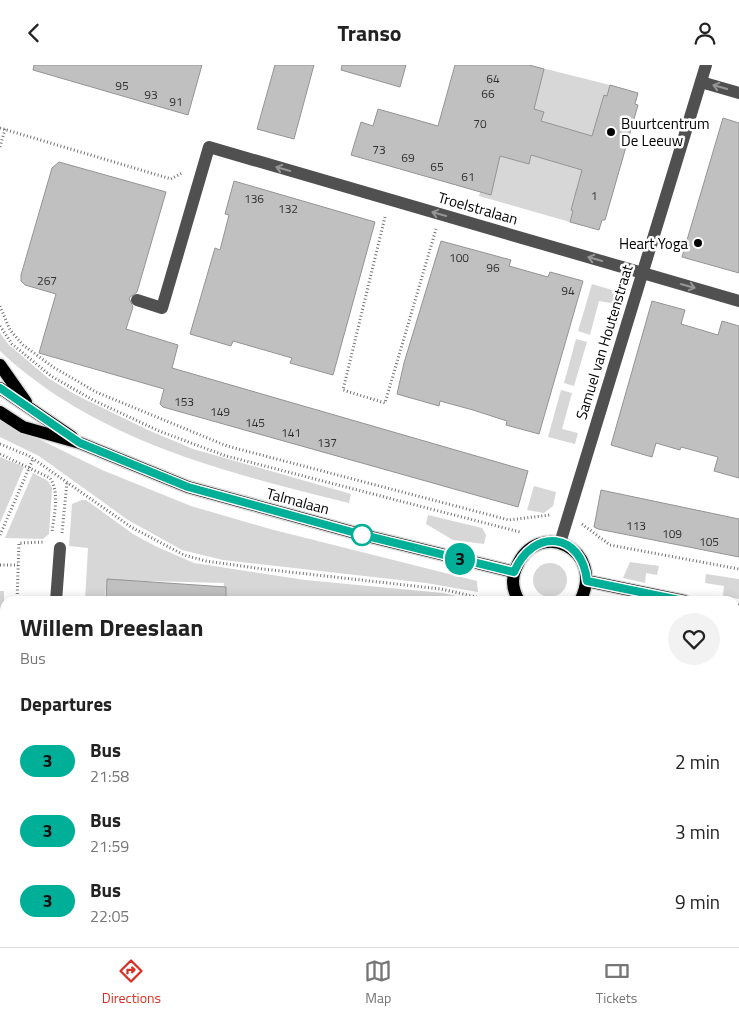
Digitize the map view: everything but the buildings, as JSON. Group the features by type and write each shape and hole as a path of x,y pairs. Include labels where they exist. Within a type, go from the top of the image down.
{"main road":[{"path":"0,365 29,406"},
{"path":"0,388 29,406"},
{"name":"Talmalaan","path":"29,406 80,443"},
{"name":"Talmalaan","path":"0,412 23,427 80,443 188,487 363,535 514,572"},
{"path":"517,596 513,585 514,572 519,559 527,550 548,541 560,543 571,548 580,557 586,568 587,581 582,596"},
{"path":"587,581 660,596"}],"street":[{"name":"Samuel van Houtenstraat","path":"560,543 706,65"},
{"path":"701,82 739,93"},
{"name":"Troelstralaan","path":"137,300 162,308 209,147 739,301"},
{"path":"56,596 60,548"}],"path":[{"path":"0,128 170,179 185,172"},
{"path":"0,147 5,129"},
{"path":"389,199 343,390 385,403 440,214"},
{"path":"0,306 10,330 24,345 53,367 96,392 227,446 510,520 549,515 567,519 584,524 610,545 739,569"},
{"path":"0,322 6,319"},
{"path":"0,326 12,344 51,376 93,400 159,431 226,455 520,532"},
{"path":"0,444 33,459 132,527 184,555 206,561 333,578 441,589 472,596"},
{"path":"0,454 50,478 56,492 52,542 19,543 17,596"},
{"path":"0,535 33,459"},
{"path":"60,548 67,481"},
{"path":"0,565 18,565"}],"shaded area":[{"path":"516,65 530,65 610,85 607,96 604,96 592,136 541,121 544,113 499,156 529,164 531,155 582,170 571,210 573,211 570,222 479,196"},
{"path":"592,284 619,292 616,304 599,301 590,335 578,331"},
{"path":"0,333 9,345 48,378 76,395 148,430 193,449 351,494 349,503 303,492 210,465 164,449 120,430 77,408 37,382 0,351"},
{"path":"576,339 587,342 574,386 564,383"},
{"path":"561,390 572,393 562,429 578,433 575,444 548,437"},
{"path":"0,420 102,470 191,506 270,529 477,581 478,592 426,583 223,560 182,550 128,520 39,456 0,437"},
{"path":"0,457 24,467 0,523"},
{"path":"33,473 48,481 52,488 49,534 43,539 5,538"},
{"path":"534,486 556,492 553,506 544,513 527,510"},
{"path":"86,500 133,534 194,563 305,580 443,593 456,596 223,596 224,583 107,580 105,596 85,596 88,548 69,546 72,504"},
{"path":"428,515 482,528 486,535 484,544 453,540 426,524"},
{"path":"630,562 659,566 657,575 646,573 645,583 623,578"},
{"path":"550,563 562,568 567,580 562,592 553,596 547,596 538,592 533,580 538,568"},
{"path":"706,574 739,579 739,596 723,596 724,586 705,583"},
{"path":"0,591 4,591 4,596 0,596"}],"bus line":[{"name":"3","path":"0,388 29,406 80,443 188,487 363,535 514,572 519,559 527,550 537,544 548,541 560,543 571,548 580,557 586,568 587,581 657,596"}],"place":[{"name":"Buurtcentrum De Leeuw","path":"611,132"},
{"name":"Heart Yoga","path":"698,243"}]}
